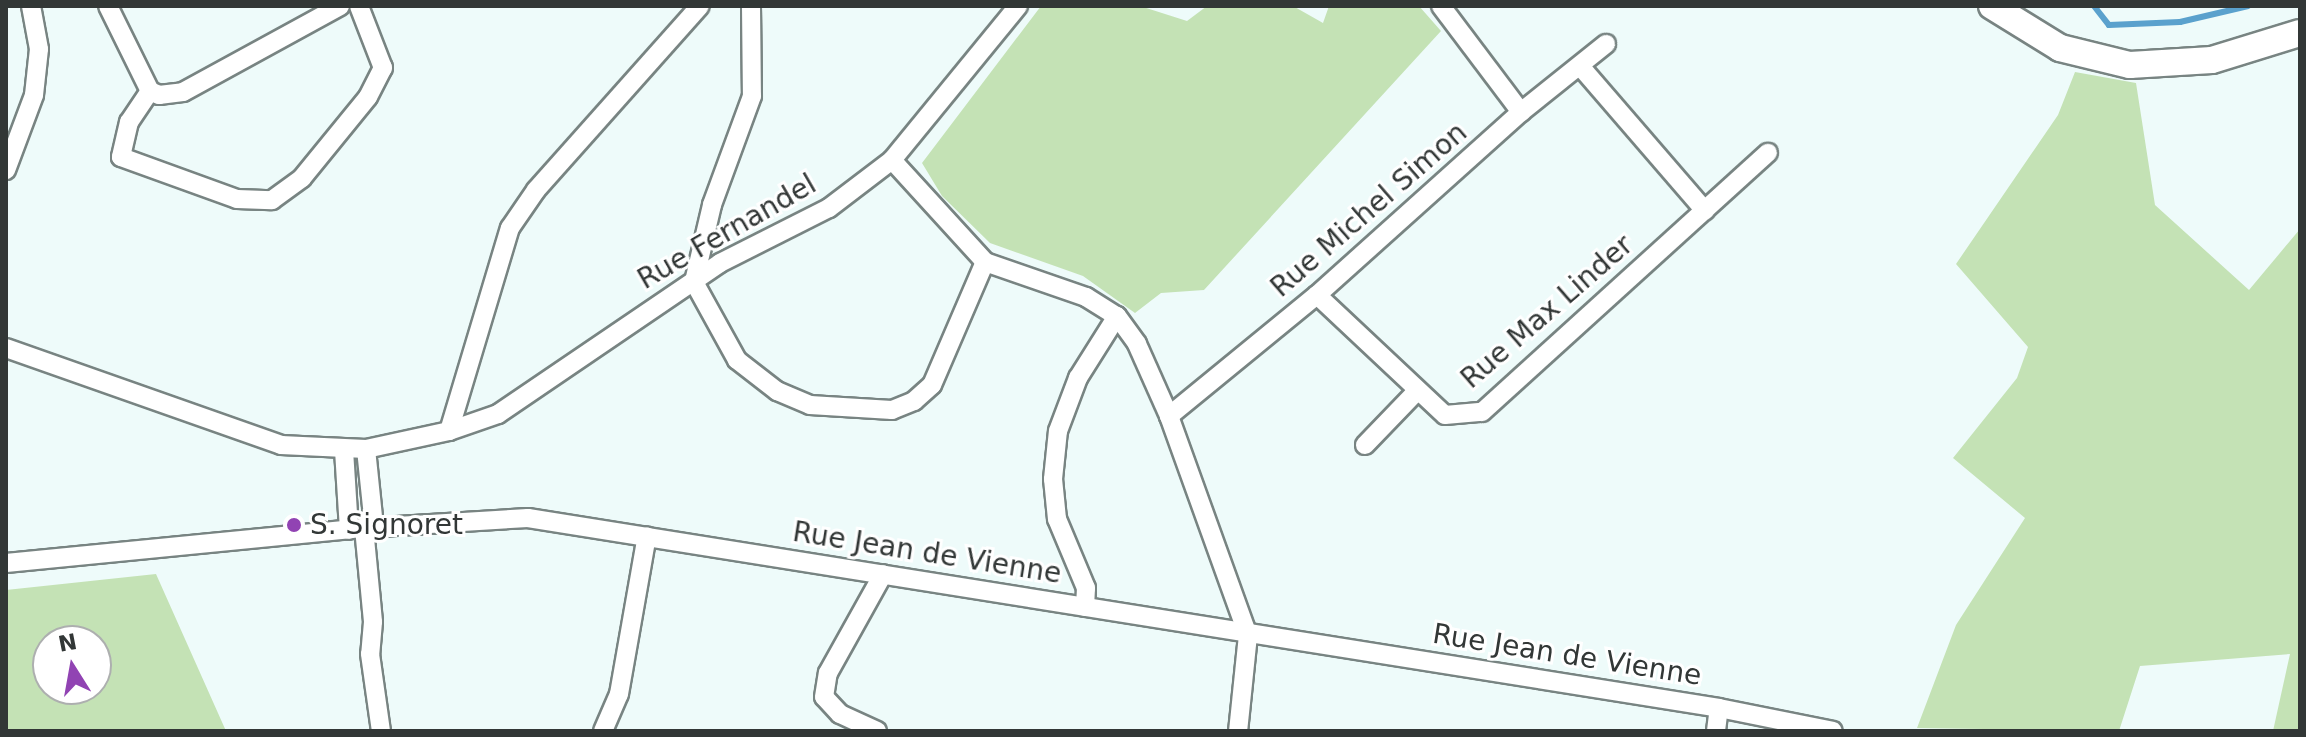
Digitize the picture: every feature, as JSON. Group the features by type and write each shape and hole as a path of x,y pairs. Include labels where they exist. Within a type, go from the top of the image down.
{"main road":[{"path":"1992,6 2060,48 2130,65 2212,60 2300,33"}],"street":[{"path":"6,170 34,95 39,49 31,6"},
{"path":"108,6 150,91"},
{"path":"150,91 183,92 340,6"},
{"path":"150,91 129,122 121,157 237,199 272,200 302,178 368,97 383,68 359,6"},
{"path":"449,431 510,228 536,190 700,6"},
{"path":"751,6 752,96 712,205 694,282 737,360 777,391 810,405 892,410 914,401 932,385 985,262"},
{"name":"Rue Fernandel","path":"6,348 244,436 344,450 366,449 449,431 498,414 720,263 829,208 892,160 1018,6"},
{"path":"1441,6 1521,112"},
{"name":"Rue Michel Simon","path":"1169,416 1317,295 1521,112 1606,44"},
{"path":"1580,66 1705,211"},
{"name":"Rue Max Linder","path":"1317,295 1445,415 1482,412 1768,153"},
{"path":"892,160 985,262 1086,297 1117,316 1137,344 1169,416 1248,635 1238,731"},
{"path":"1085,607 1086,588 1057,519 1053,479 1058,431 1078,378 1117,316"},
{"name":"Rue Max Linder","path":"1365,445 1418,390"},
{"path":"362,528 366,449"},
{"path":"344,450 362,528 373,622 370,654 381,731"},
{"name":"Rue Jean de Vienne","path":"6,563 362,528 528,518 1719,708 1833,731"},
{"path":"603,731 619,694 647,536"},
{"path":"877,731 840,714 824,697 828,673 883,574"},
{"path":"1716,731 1719,708"}],"green space":[{"path":"1041,6 1140,6 1187,21 1207,6 1293,6 1323,23 1329,6 1419,6 1441,31 1204,290 1161,293 1135,313 1083,276 990,243 942,196 922,163"},
{"path":"2075,72 2136,83 2155,205 2249,290 2300,229 2300,731 2273,731 2290,654 2140,666 2119,731 1917,728 1956,625 2025,518 1953,458 2017,378 2028,347 1956,264 2058,115"},
{"path":"156,574 226,731 6,731 6,590"}],"waterway":[{"path":"2094,6 2109,25 2180,22 2248,6"}],"place":[{"name":"S. Signoret","path":"294,525"}]}
